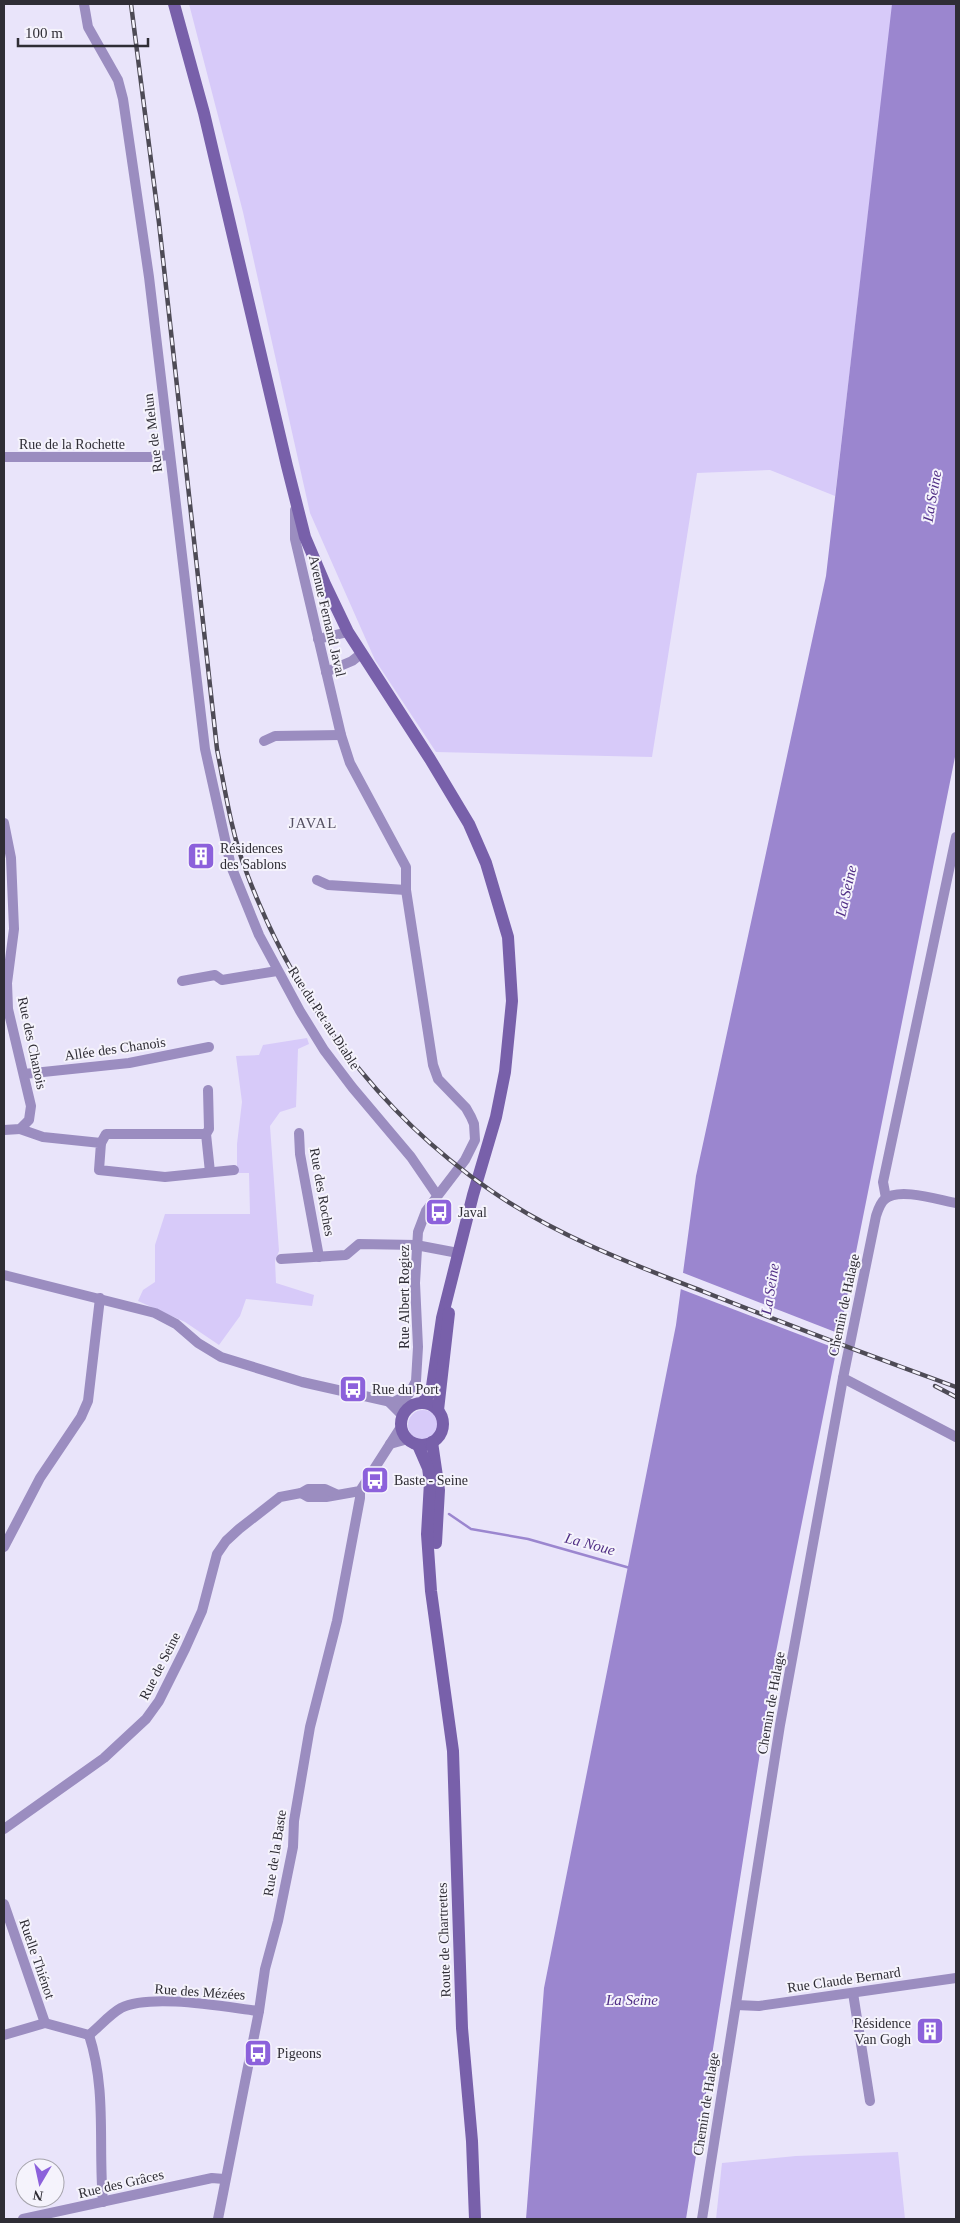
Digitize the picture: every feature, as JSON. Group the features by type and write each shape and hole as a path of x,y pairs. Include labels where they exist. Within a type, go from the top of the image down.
{"main road":[{"path":"174,4 204,113 295,502 305,537 348,632 430,758 469,824 486,864 508,937 512,1002 499,1102 438,1334 431,1392 419,1403"},
{"path":"438,1410 448,1335 448,1295"},
{"path":"428,1403 438,1410 442,1415 443,1428 438,1439 428,1445 413,1442 402,1421 410,1406 428,1403"},
{"name":"Route de Chartrettes","path":"413,1442 428,1468 430,1482 427,1534 431,1591 453,1751 462,2028 472,2140 475,2219"},
{"name":"Route de Chartrettes","path":"432,1442 439,1490 436,1530 442,1661"}],"street":[{"name":"Rue de Melun","path":"84,4 88,27 115,74 123,99 149,277 205,749 231,866"},
{"name":"Rue de la Rochette","path":"4,457 150,457 170,454"},
{"name":"Avenue Fernand Javal","path":"295,502 294,539 341,735 350,763 406,867 409,913"},
{"path":"318,639 348,632"},
{"path":"326,672 352,661 361,654"},
{"path":"264,741 275,736 341,735"},
{"name":"Rue des Chanois","path":"4,823 11,858 14,929 7,983 8,1009 31,1106 29,1120 20,1129"},
{"path":"956,837 882,1182 886,1198 900,1193 956,1203"},
{"name":"Rue du Pet au Diable","path":"231,866 259,935 277,972 324,1050 410,1156 437,1195"},
{"path":"317,880 328,885 406,890"},
{"name":"Rue Albert Rogiez","path":"391,1402 409,1394 413,1389 416,1376 418,1347 415,1283 416,1245 420,1225 437,1195 469,1154 475,1132 474,1124 466,1108 438,1079 433,1066 409,913"},
{"path":"182,981 215,975 222,980 277,972"},
{"name":"Allée des Chanois","path":"24,1074 121,1064 209,1048"},
{"path":"208,1090 209,1129 206,1134 210,1172"},
{"path":"4,1130 20,1129 43,1137 101,1142"},
{"name":"Rue des Roches","path":"298,1133 300,1154 319,1256"},
{"path":"206,1134 106,1134 101,1142 100,1170 165,1177 234,1170"},
{"name":"Chemin de Halage","path":"702,2219 780,1725 843,1378 876,1216 880,1204 886,1198"},
{"name":"Rue des Roches","path":"280,1259 346,1255 359,1244 428,1246 458,1253"},
{"path":"4,1275 156,1313 176,1324 198,1343 220,1357 302,1382 406,1405 419,1403"},
{"path":"4,1547 40,1478 81,1417 88,1402 100,1298"},
{"path":"843,1378 956,1437"},
{"path":"360,1490 390,1444 402,1421 391,1402"},
{"path":"390,1444 413,1442"},
{"name":"Rue de Seine","path":"4,1829 104,1758 146,1719 160,1701 202,1611 219,1551 239,1528 274,1501 286,1495 301,1493 308,1489 325,1489 336,1494 350,1494 360,1490"},
{"name":"Rue de la Baste","path":"218,2219 224,2180 259,2011 265,1969 278,1921 292,1846 294,1821 310,1727 337,1621 360,1490"},
{"name":"Ruelle Thiénot","path":"4,1904 45,2023"},
{"name":"Rue Claude Bernard","path":"736,2006 759,2006 956,1978"},
{"path":"854,1993 870,2101"},
{"name":"Rue des Mézées","path":"89,2035 120,2008 134,2004 160,2001 259,2011"},
{"path":"4,2035 45,2023 89,2035 94,2051 102,2100 103,2202"},
{"name":"Rue des Grâces","path":"23,2219 212,2178 224,2180"}],"shaded area":[{"path":"189,4 893,4 835,496 770,470 697,473 652,757 436,752 375,660 310,513 243,212"},
{"path":"307,1038 309,1044 298,1049 296,1107 280,1112 270,1126 279,1251 275,1261 276,1283 314,1295 312,1306 246,1299 240,1316 219,1345 185,1322 138,1301 143,1290 155,1282 155,1245 165,1214 250,1214 249,1173 237,1173 237,1144 242,1102 236,1056 259,1055 263,1045"},
{"path":"423,1410 434,1414 438,1425 434,1436 423,1440 412,1436 408,1425 412,1414"},
{"path":"898,2152 905,2219 716,2219 722,2163 796,2156"}],"water":[{"name":"La Seine","path":"892,4 956,4 956,752 776,1652 686,2219 526,2219 544,1988 676,1325 696,1176 826,576"}],"pier":[{"path":"681,1272 843,1335 840,1350 678,1288"}],"waterway":[{"name":"La Noue","path":"449,1514 471,1529 528,1539 630,1568"}],"railway":[{"path":"131,4 159,223 217,749 232,826 241,856 265,918 288,964 314,1007 376,1089 411,1126 449,1159 515,1206 540,1221 620,1259 956,1387"},
{"path":"935,1386 956,1397"}],"place":[{"name":"Résidences des Sablons","path":"201,856"},
{"name":"Javal","path":"439,1212"},
{"name":"Rue du Port","path":"353,1389"},
{"name":"Baste - Seine","path":"375,1480"},
{"name":"Résidence Van Gogh","path":"930,2031"},
{"name":"Pigeons","path":"258,2053"}],"district":[{"name":"JAVAL","path":"313,823"}]}
